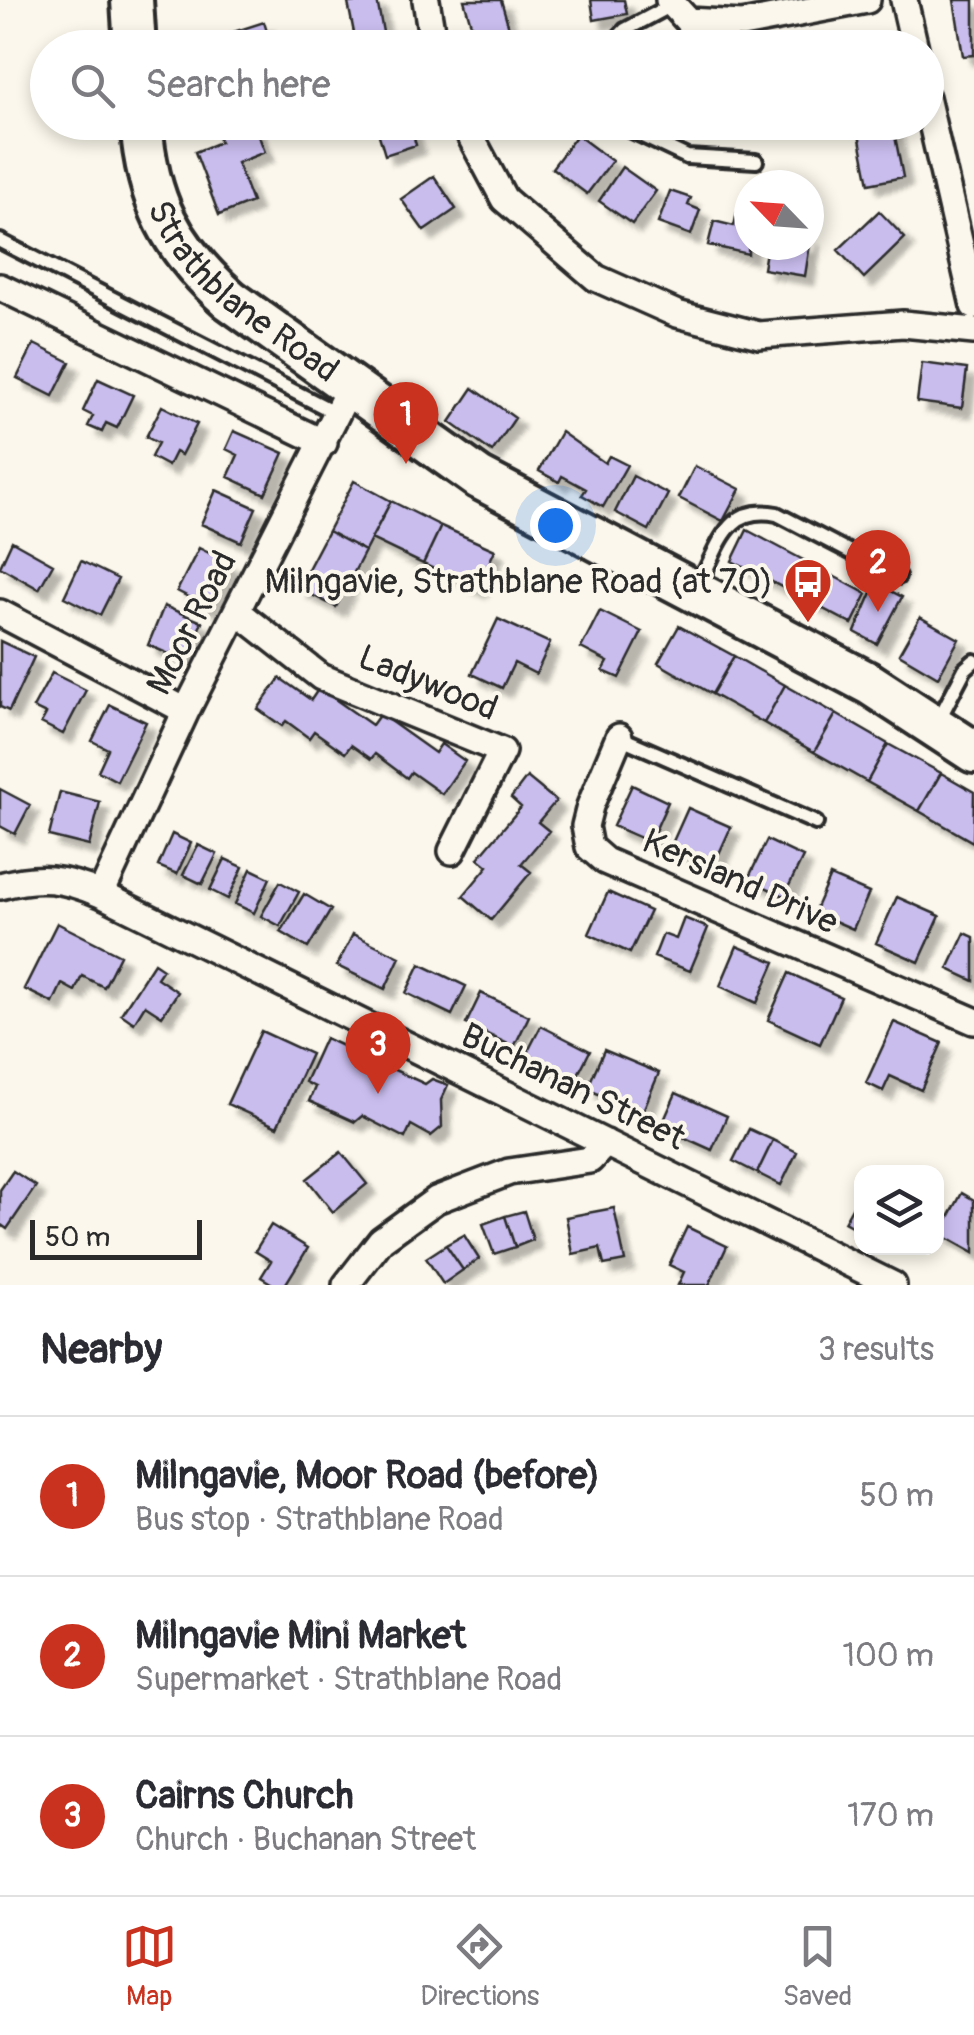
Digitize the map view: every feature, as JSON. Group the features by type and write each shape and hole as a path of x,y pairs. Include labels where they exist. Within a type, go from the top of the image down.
{"main road":[{"path":"132,0 134,30"},
{"name":"Strathblane Road","path":"144,140 152,194 175,243 230,300 344,400 479,478 870,684 974,752"}],"street":[{"path":"426,0 431,30"},
{"path":"669,3 688,20 742,24 867,0"},
{"path":"904,0 911,30"},
{"path":"472,140 504,200 596,278 677,314 759,335 903,324 974,331"},
{"path":"936,140 974,306"},
{"path":"0,287 324,443"},
{"name":"Moor Road","path":"102,894 186,711 344,400"},
{"name":"Ladywood","path":"238,612 321,677 502,751 452,851"},
{"path":"0,613 186,711"},
{"name":"Kersland Drive","path":"619,737 586,826 589,847 605,861 974,1022"},
{"name":"Buchanan Street","path":"0,886 34,876 67,879 102,894 893,1285"},
{"path":"346,1285 381,1240 436,1200 509,1172 590,1160 606,1142"}],"lane":[{"path":"626,30 669,3"},
{"path":"652,140 688,157 756,160"},
{"path":"0,241 344,400"},
{"path":"695,592 731,525 744,512 755,510 777,514 898,577"},
{"path":"936,725 965,669 974,661"},
{"path":"619,737 816,823"}],"building":[{"path":"377,0 383,30 353,30 348,3"},
{"path":"464,0 501,0 510,30 473,30"},
{"path":"591,0 624,0 627,14 594,20"},
{"path":"954,0 974,0 974,55 963,56"},
{"path":"264,22 266,30 239,30"},
{"path":"260,140 265,152 237,163 252,202 219,215 195,152 220,142"},
{"path":"380,140 414,140 416,145 385,155"},
{"path":"573,140 584,140 612,161 587,194 552,168"},
{"path":"860,140 896,140 903,177 869,184"},
{"path":"622,167 656,191 632,224 599,201"},
{"path":"434,176 456,209 424,231 401,199"},
{"path":"670,191 691,198 688,205 700,210 691,235 658,223"},
{"path":"879,211 905,238 864,278 838,250"},
{"path":"714,221 734,226 734,251 708,245"},
{"path":"764,260 808,260 805,276 763,269"},
{"path":"34,344 70,362 53,396 17,378"},
{"path":"922,363 967,369 962,408 917,402"},
{"path":"98,379 133,395 117,428 106,423 102,432 88,426 93,416 83,411"},
{"path":"473,388 515,418 492,452 450,422"},
{"path":"162,406 197,424 181,455 175,452 168,466 151,457 158,443 146,437"},
{"path":"234,431 284,453 265,494 228,477 238,455 226,449"},
{"path":"561,432 605,463 609,456 627,465 603,507 582,495 586,489 562,476 559,482 539,471"},
{"path":"695,466 740,489 723,521 679,498"},
{"path":"633,476 668,494 649,530 615,512"},
{"path":"354,481 391,501 365,551 328,531"},
{"path":"216,490 256,508 241,542 201,524"},
{"path":"391,501 441,526 423,564 371,539"},
{"path":"441,526 495,550 477,589 423,564"},
{"path":"747,530 867,594 852,624 732,561"},
{"path":"328,531 365,551 336,607 298,588"},
{"path":"12,541 53,564 39,589 0,567"},
{"path":"199,548 231,564 208,607 177,591"},
{"path":"81,561 118,579 100,615 64,597"},
{"path":"876,583 902,597 877,644 855,632"},
{"path":"164,606 202,622 185,661 148,645"},
{"path":"600,611 642,632 619,678 603,671 608,662 581,648"},
{"path":"920,617 959,639 938,677 899,654"},
{"path":"498,619 550,643 536,674 514,663 502,688 472,674"},
{"path":"679,626 734,656 712,694 658,663"},
{"path":"0,641 34,657 9,711 0,707"},
{"path":"734,656 785,685 764,723 712,694"},
{"path":"52,673 86,690 63,734 41,723 46,714 33,708"},
{"path":"280,678 311,700 319,688 372,725 380,714 435,753 441,744 465,761 442,794 411,772 407,778 375,754 371,759 351,745 345,753 314,731 309,738 286,721 282,726 258,709"},
{"path":"785,685 836,714 814,752 764,723"},
{"path":"110,705 146,722 117,781 98,771 108,749 92,741"},
{"path":"836,714 888,744 867,782 814,752"},
{"path":"888,744 941,773 919,811 867,782"},
{"path":"941,773 974,792 973,842 919,811"},
{"path":"527,777 556,801 538,822 549,831 521,864 531,872 491,920 463,896 488,866 478,858 521,807 511,798"},
{"path":"632,785 668,802 650,842 613,826"},
{"path":"0,789 30,805 15,834 0,826"},
{"path":"60,792 100,802 89,846 49,836"},
{"path":"688,808 731,827 713,867 670,848"},
{"path":"172,834 191,843 177,874 158,866"},
{"path":"767,840 803,857 784,896 748,879"},
{"path":"198,845 217,854 202,884 183,875"},
{"path":"225,859 243,867 228,899 210,890"},
{"path":"251,869 270,878 254,913 235,904"},
{"path":"830,876 869,893 853,929 814,912"},
{"path":"280,882 299,892 280,926 261,916"},
{"path":"608,892 650,911 630,953 589,934"},
{"path":"304,894 331,910 308,948 281,932"},
{"path":"897,897 940,916 919,962 876,943"},
{"path":"684,918 708,928 690,971 654,957 663,934 676,939"},
{"path":"57,923 120,955 104,987 82,976 75,991 62,984 53,1003 24,989"},
{"path":"965,933 974,937 974,981 948,969"},
{"path":"353,934 400,957 385,989 337,966"},
{"path":"737,946 775,962 757,1003 720,986"},
{"path":"154,963 163,969 157,978 178,992 162,1016 145,1005 134,1023 121,1014"},
{"path":"420,964 466,986 452,1015 406,993"},
{"path":"789,973 841,997 820,1044 768,1020"},
{"path":"481,993 529,1016 514,1047 466,1024"},
{"path":"894,1022 942,1043 921,1090 890,1076 883,1091 866,1083"},
{"path":"541,1026 590,1051 574,1082 525,1057"},
{"path":"261,1031 311,1054 277,1127 227,1104"},
{"path":"325,1038 425,1084 432,1079 448,1085 441,1100 442,1127 431,1136 411,1125 405,1138 362,1116 355,1122 309,1101 315,1087 305,1082"},
{"path":"604,1050 659,1073 642,1113 587,1089"},
{"path":"676,1093 727,1116 712,1150 661,1127"},
{"path":"749,1129 773,1140 757,1173 733,1161"},
{"path":"773,1140 797,1152 781,1185 757,1173"},
{"path":"341,1152 367,1184 333,1212 307,1179"},
{"path":"13,1171 36,1186 7,1229 0,1224 0,1190"},
{"path":"962,1193 974,1200 974,1253 944,1236 944,1227"},
{"path":"854,1204 854,1228 844,1222"},
{"path":"614,1208 625,1261 604,1265 600,1248 573,1254 566,1217"},
{"path":"524,1211 533,1240 515,1247 505,1216"},
{"path":"505,1216 515,1247 494,1254 483,1224"},
{"path":"271,1225 308,1248 285,1285 274,1285 261,1277 271,1261 255,1251"},
{"path":"687,1227 727,1246 709,1285 678,1285 684,1272 669,1265"},
{"path":"464,1235 479,1259 463,1270 446,1245"},
{"path":"446,1245 463,1270 443,1284 426,1258"}],"place":[{"name":"Milngavie, Moor Road (before)","path":"406,464"},
{"name":"Milngavie Mini Market","path":"878,612"},
{"name":"Milngavie, Strathblane Road (at 70)","path":"808,624"},
{"name":"Cairns Church","path":"378,1094"}]}
